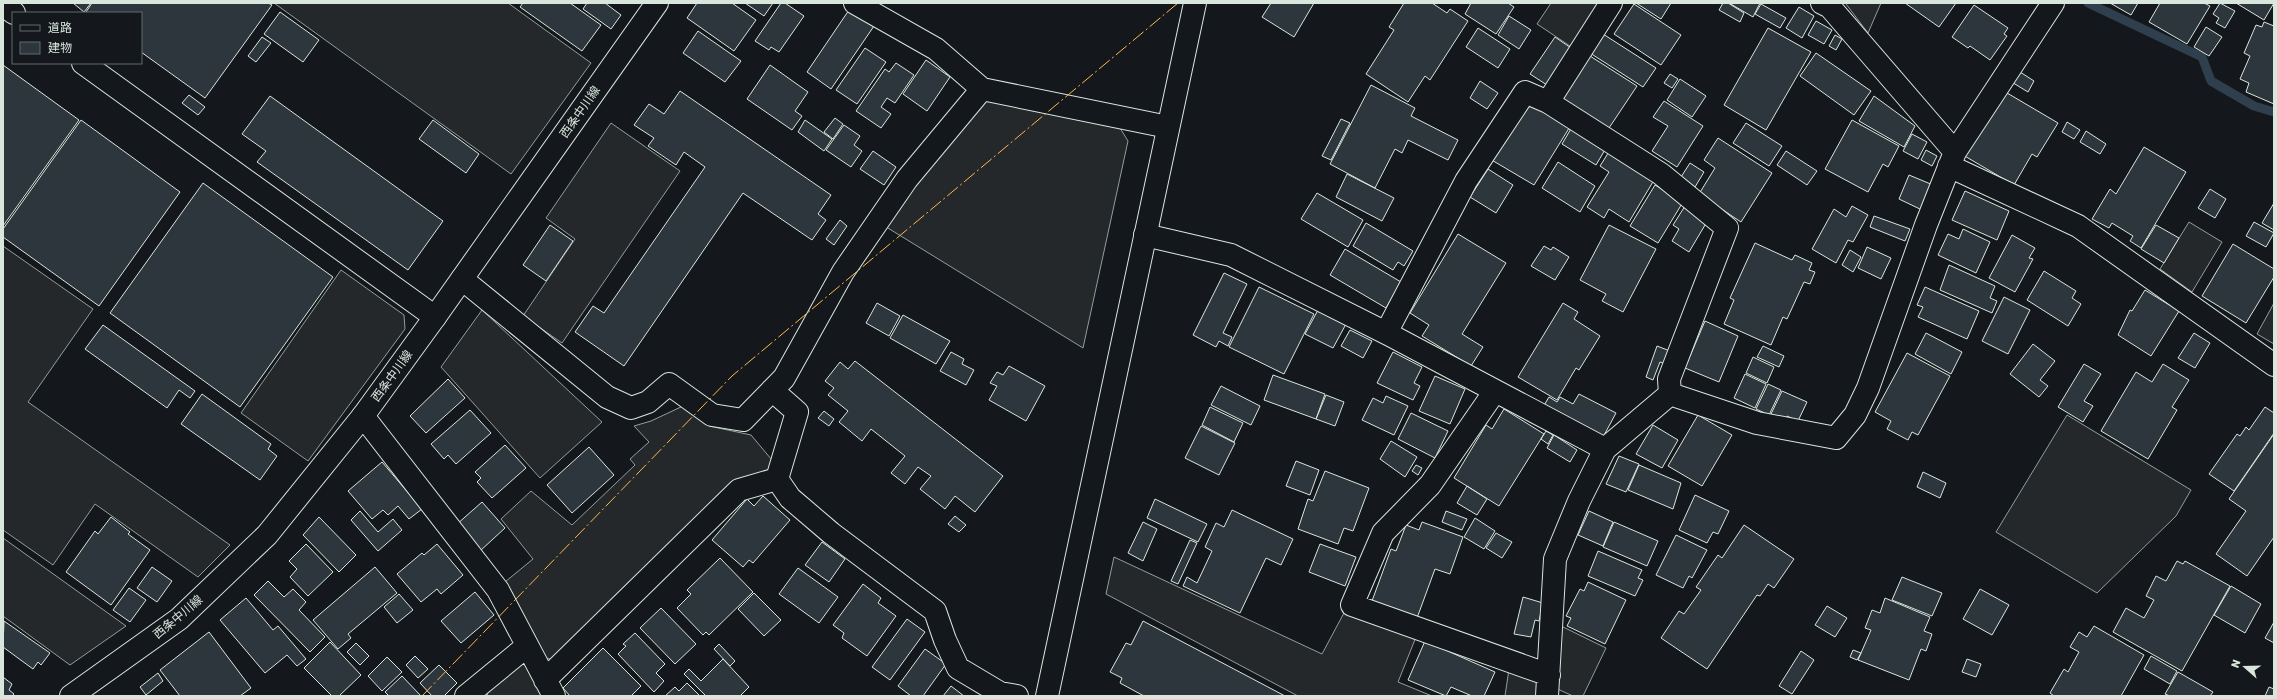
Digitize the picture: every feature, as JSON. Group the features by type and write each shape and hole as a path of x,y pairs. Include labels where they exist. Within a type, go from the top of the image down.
{"street":[{"name":"西条中川線","path":"71,696 179,619 267,535 363,416 436,317 657,3"},
{"path":"855,3 936,49 982,89 1168,127"},
{"path":"1047,696 1195,3"},
{"path":"1548,102 1611,3"},
{"path":"1822,3 1830,7 1952,159 2078,226 2274,365"},
{"path":"1670,394 1757,423 1836,438 1855,415 1868,388 1926,225 1952,159 2053,3"},
{"path":"3,5 13,12"},
{"path":"84,64 436,317"},
{"path":"462,279 606,397 631,408 648,402 669,384 712,415 743,420 784,378 843,272 898,192 982,89"},
{"path":"1386,333 1466,181 1525,92 1548,102 1661,174 1727,228 1669,378 1670,394"},
{"path":"1145,235 1231,255 1386,333 1605,449"},
{"path":"772,390 797,412 778,479 790,498 831,533 935,611 945,640 958,668 1000,693 1018,696"},
{"path":"1495,391 1430,485 1383,533 1352,605 1548,686 1555,559 1579,501 1605,449 1670,394"},
{"path":"363,416 498,590 549,688 739,490 778,479"},
{"path":"466,696 527,646"}],"shaded area":[{"path":"274,3 508,3 591,63 511,174"},
{"path":"1551,3 1602,3 1573,48 1537,24"},
{"path":"1845,3 1881,3 1868,33 1846,4"},
{"path":"982,99 1120,128 1128,141 1083,348 883,225"},
{"path":"611,123 680,171 562,343 523,316 575,239 546,218"},
{"path":"2189,222 2222,242 2192,292 2160,269"},
{"path":"3,246 93,309 28,402 230,545 198,577 95,504 53,565 3,530"},
{"path":"341,270 404,315 405,329 308,461 241,413"},
{"path":"2274,303 2274,344 2257,334"},
{"path":"482,310 602,422 540,478 441,367"},
{"path":"683,406 709,426 751,435 777,466 735,483 552,660 544,657 505,582 533,559 501,519 531,491 572,525 635,465 630,459 649,442 634,426 651,421"},
{"path":"2067,415 2191,490 2176,516 2097,593 1996,532"},
{"path":"3,538 126,626 70,665 3,616"},
{"path":"1114,557 1322,654 1345,611 1416,637 1398,682 1432,696 1298,696 1106,594"},
{"path":"1559,625 1606,648 1583,696 1573,696 1553,687"},
{"path":"519,661 525,665 545,696 489,696 483,690"},
{"path":"1509,669 1544,684 1542,696 1505,696"}],"building":[{"path":"73,3 91,3 84,12"},
{"path":"92,3 268,3 272,5 205,98 142,53 142,12 86,12"},
{"path":"523,3 570,3 601,25 582,51 520,7"},
{"path":"587,3 605,3 621,15 611,29 583,9"},
{"path":"697,3 732,3 756,20 734,51 687,18"},
{"path":"745,3 773,3 764,16"},
{"path":"781,3 785,3 804,16 779,52 771,47 769,50 755,41"},
{"path":"1271,3 1314,3 1294,37 1262,17"},
{"path":"1404,3 1432,3 1447,13 1450,9 1468,21 1430,80 1425,76 1408,102 1366,74 1394,30 1389,27"},
{"path":"1471,3 1508,3 1514,7 1496,34 1465,14"},
{"path":"1636,3 1671,3 1661,19"},
{"path":"1723,3 1728,3 1744,13 1740,22 1719,10"},
{"path":"1729,3 1760,3 1753,17"},
{"path":"1905,3 1956,3 1939,27"},
{"path":"2110,3 2138,3 2131,15"},
{"path":"2160,3 2204,3 2210,6 2187,44 2149,22"},
{"path":"2220,3 2235,11 2225,28 2216,23 2219,18 2213,14"},
{"path":"2236,3 2274,3 2264,20"},
{"path":"1634,4 1681,35 1661,65 1614,34"},
{"path":"1761,4 1786,18 1780,28 1755,14"},
{"path":"1974,5 2008,28 2004,34 2007,36 1990,60 1970,46 1968,48 1952,37"},
{"path":"1799,7 1814,16 1802,38 1786,28"},
{"path":"849,10 874,26 831,89 807,72"},
{"path":"280,12 319,40 303,62 264,34"},
{"path":"1509,16 1531,30 1519,49 1498,35"},
{"path":"1816,21 1832,30 1824,44 1808,35"},
{"path":"2264,22 2274,26 2274,104 2246,92 2249,83 2240,79 2250,56 2244,53 2256,25 2262,27"},
{"path":"2206,27 2222,37 2209,56 2194,47"},
{"path":"1478,28 1510,49 1498,68 1466,47"},
{"path":"1768,28 1811,52 1766,130 1724,105"},
{"path":"698,31 741,61 725,82 683,53"},
{"path":"1603,34 1656,68 1643,87 1590,53"},
{"path":"1835,35 1842,39 1836,50 1829,46"},
{"path":"262,37 271,43 256,62 248,56"},
{"path":"1555,37 1571,48 1547,85 1530,74"},
{"path":"865,48 886,62 857,104 836,90"},
{"path":"1816,53 1871,91 1854,115 1800,76"},
{"path":"1590,56 1637,86 1609,128 1562,98"},
{"path":"926,60 950,77 927,111 903,94"},
{"path":"896,63 914,75 895,103 887,98 881,107 891,114 881,128 856,111 885,69 889,72"},
{"path":"3,65 79,120 3,226"},
{"path":"770,65 808,92 795,111 802,116 792,130 747,99"},
{"path":"2017,70 2034,81 2028,92 2010,81"},
{"path":"1670,74 1678,79 1672,88 1664,83"},
{"path":"1680,79 1706,96 1692,117 1667,100"},
{"path":"1480,81 1498,93 1487,109 1470,98"},
{"path":"1371,85 1415,108 1411,116 1458,140 1448,160 1408,140 1402,153 1395,149 1375,188 1330,164"},
{"path":"2002,90 2058,123 2037,157 2032,154 2014,185 1963,155"},
{"path":"680,91 831,195 818,214 826,220 812,240 743,193 624,366 575,332 593,306 604,313 705,167 684,152 676,165 648,146 654,138 634,125 649,104 664,114"},
{"path":"189,95 205,107 198,115 182,103"},
{"path":"270,96 443,221 408,270 257,162 266,151 242,134"},
{"path":"1874,96 1915,126 1904,147 1859,121"},
{"path":"1527,98 1571,125 1534,185 1490,159"},
{"path":"1664,101 1703,126 1677,167 1652,151 1668,126 1653,117"},
{"path":"835,118 843,124 833,139 824,132"},
{"path":"1341,119 1350,123 1331,160 1322,156"},
{"path":"81,120 180,192 99,306 3,237 3,229"},
{"path":"433,120 479,154 466,173 419,139"},
{"path":"805,120 832,139 824,151 798,132"},
{"path":"1852,120 1899,146 1888,167 1883,164 1868,192 1825,169"},
{"path":"2067,122 2080,130 2074,139 2062,132"},
{"path":"1746,123 1782,146 1769,166 1733,143"},
{"path":"844,125 860,136 854,145 862,151 851,167 826,150"},
{"path":"1572,127 1606,148 1596,165 1562,144"},
{"path":"2086,131 2106,144 2100,154 2080,142"},
{"path":"1912,134 1927,142 1918,159 1903,151"},
{"path":"1718,138 1772,173 1741,222 1699,194 1715,168 1704,160"},
{"path":"1612,147 1657,175 1629,222 1609,209 1604,218 1587,207 1609,172 1600,166"},
{"path":"2144,147 2186,172 2141,248 2130,241 2133,236 2112,223 2109,228 2092,219 2110,189 2116,194"},
{"path":"1926,150 1937,156 1932,166 1921,160"},
{"path":"873,151 896,167 884,185 860,169"},
{"path":"1786,151 1817,171 1807,185 1777,165"},
{"path":"1558,162 1595,186 1580,212 1542,188"},
{"path":"1690,163 1704,172 1695,187 1681,177"},
{"path":"1488,169 1513,185 1496,213 1470,197"},
{"path":"1347,174 1394,198 1382,221 1336,197"},
{"path":"1909,175 1933,185 1922,210 1899,199"},
{"path":"203,183 333,277 240,407 110,313"},
{"path":"1655,185 1683,202 1658,243 1630,226"},
{"path":"2210,189 2226,199 2215,218 2198,208"},
{"path":"1965,191 2009,211 1997,240 1952,220"},
{"path":"1317,193 1363,220 1348,247 1301,219"},
{"path":"2274,203 2274,230 2262,223"},
{"path":"1685,206 1708,220 1689,252 1672,241 1679,229 1673,225"},
{"path":"1852,206 1868,215 1853,242 1848,240 1836,263 1812,249 1834,209 1846,217"},
{"path":"1874,216 1910,229 1905,241 1870,227"},
{"path":"840,220 847,226 834,245 826,239"},
{"path":"2254,222 2274,233 2266,247 2246,236"},
{"path":"1366,223 1413,251 1404,266 1398,262 1393,270 1353,246"},
{"path":"550,225 573,241 546,281 523,265"},
{"path":"1609,225 1656,249 1623,312 1602,301 1606,294 1580,280"},
{"path":"2156,225 2179,238 2164,263 2141,249"},
{"path":"1963,229 1990,242 1976,273 1938,255 1948,234 1959,239"},
{"path":"1458,234 1506,263 1462,334 1483,347 1471,366 1422,336 1429,325 1410,313"},
{"path":"2012,235 2035,248 2029,258 2033,259 2015,292 1989,278"},
{"path":"1755,243 1792,260 1795,255 1812,263 1809,270 1815,272 1810,284 1804,282 1787,319 1783,317 1771,345 1724,324 1734,300 1730,298"},
{"path":"2233,244 2274,269 2274,277 2246,323 2202,296"},
{"path":"1544,246 1551,250 1553,247 1569,257 1555,280 1531,266"},
{"path":"1867,247 1891,258 1881,279 1858,268"},
{"path":"1345,249 1401,282 1386,308 1330,275"},
{"path":"1850,250 1861,257 1853,272 1842,265"},
{"path":"1949,265 1995,286 1990,298 1997,301 1992,313 1940,290"},
{"path":"2044,271 2076,291 2072,298 2081,304 2068,326 2027,300"},
{"path":"1224,273 1247,284 1223,333 1232,337 1228,346 1219,341 1216,347 1193,335"},
{"path":"1259,287 1314,314 1284,374 1229,347"},
{"path":"1925,287 1979,311 1967,339 1918,317 1923,307 1917,305"},
{"path":"2145,290 2179,311 2151,356 2118,335 2130,310 2132,311"},
{"path":"2004,297 2030,310 2008,354 1982,341"},
{"path":"877,303 900,316 889,336 866,323"},
{"path":"1563,303 1578,312 1574,319 1600,336 1579,370 1576,368 1557,400 1518,377"},
{"path":"1318,310 1346,324 1333,348 1305,334"},
{"path":"903,315 950,341 936,364 890,338"},
{"path":"1705,321 1738,336 1719,382 1685,368"},
{"path":"103,325 195,391 190,398 179,390 167,408 85,349"},
{"path":"1350,330 1372,341 1363,358 1341,346"},
{"path":"1926,333 1962,352 1951,374 1915,354"},
{"path":"2194,333 2210,343 2195,368 2178,358"},
{"path":"2033,344 2055,361 2040,380 2048,386 2039,397 2010,374"},
{"path":"1657,346 1670,351 1665,364 1660,362 1653,380 1646,377"},
{"path":"1763,346 1784,356 1779,367 1757,357"},
{"path":"951,352 964,359 962,364 974,370 966,385 940,371"},
{"path":"1393,352 1422,367 1414,383 1420,386 1413,400 1377,383"},
{"path":"1907,353 1950,376 1918,435 1912,432 1908,440 1887,429 1891,421 1875,412"},
{"path":"1753,357 1774,367 1767,383 1746,373"},
{"path":"855,361 1003,476 975,512 955,496 945,509 920,489 931,476 918,467 905,484 891,473 905,456 871,429 862,441 839,422 848,411 828,395 834,388 825,381 840,362 848,369"},
{"path":"2084,364 2101,374 2084,401 2093,406 2083,422 2058,407"},
{"path":"2163,364 2189,380 2172,407 2177,410 2148,459 2101,431 2136,372 2152,382"},
{"path":"1009,366 1045,386 1026,421 989,400 997,386 990,383 997,372 1003,375"},
{"path":"1745,374 1766,384 1755,408 1734,398"},
{"path":"1273,375 1325,394 1316,419 1264,400"},
{"path":"1435,376 1465,389 1450,424 1419,411"},
{"path":"448,379 465,398 426,433 410,416"},
{"path":"1768,384 1781,390 1769,415 1756,409"},
{"path":"1221,386 1260,406 1251,425 1211,405"},
{"path":"1782,391 1807,402 1798,421 1787,416 1785,421 1771,414"},
{"path":"202,394 271,444 268,449 277,456 260,480 181,424"},
{"path":"1579,394 1616,413 1602,439 1543,407 1549,397 1557,402 1560,397 1573,404"},
{"path":"1326,395 1344,402 1335,426 1316,419"},
{"path":"1386,396 1408,406 1394,435 1362,420 1373,398 1383,403"},
{"path":"1210,407 1243,423 1234,442 1202,425"},
{"path":"2265,407 2274,413 2274,433 2234,491 2209,474 2237,434 2240,436 2246,427 2249,430"},
{"path":"1504,409 1544,434 1499,506 1454,478 1486,425 1492,429"},
{"path":"470,410 491,433 456,464 448,455 444,459 431,444"},
{"path":"824,411 834,419 829,426 818,418"},
{"path":"1411,413 1448,431 1435,458 1398,439"},
{"path":"1698,415 1732,435 1702,486 1668,466"},
{"path":"1653,425 1678,440 1662,468 1636,454"},
{"path":"1201,426 1235,443 1219,475 1185,458"},
{"path":"1546,431 1553,435 1548,444 1541,439"},
{"path":"2274,434 2274,537 2247,576 2216,554 2246,511 2229,499"},
{"path":"1554,435 1577,450 1570,462 1547,448"},
{"path":"1391,441 1417,457 1405,477 1380,459"},
{"path":"505,445 526,468 492,498 477,482 481,478 475,472"},
{"path":"589,447 614,475 572,513 547,485"},
{"path":"1619,456 1639,464 1626,492 1606,484"},
{"path":"1296,461 1319,470 1310,495 1286,486"},
{"path":"382,462 422,509 409,519 398,506 388,515 383,510 372,519 348,491"},
{"path":"1416,465 1422,468 1418,475 1412,471"},
{"path":"1639,465 1681,483 1673,509 1628,490"},
{"path":"1325,471 1369,488 1353,531 1344,528 1338,544 1298,529 1308,499 1313,501"},
{"path":"1923,472 1946,483 1940,498 1917,487"},
{"path":"1467,486 1487,499 1477,515 1457,503"},
{"path":"1695,495 1729,511 1718,534 1713,532 1707,543 1679,530"},
{"path":"763,496 790,520 753,563 749,560 743,567 712,540 747,499 754,506"},
{"path":"1155,499 1207,524 1198,542 1147,518"},
{"path":"482,502 505,528 480,551 456,525"},
{"path":"1232,510 1293,539 1281,565 1266,558 1240,613 1183,586 1187,577 1197,583 1212,551 1205,547 1216,523 1224,527"},
{"path":"360,511 378,532 393,519 402,530 378,551 351,520"},
{"path":"1446,511 1467,519 1462,530 1442,522"},
{"path":"1589,511 1613,522 1603,546 1578,535"},
{"path":"955,516 966,525 959,532 948,524"},
{"path":"111,517 130,532 128,534 150,550 111,605 66,572 95,531 98,534"},
{"path":"319,517 356,555 339,572 303,535"},
{"path":"1475,518 1495,531 1484,549 1464,537"},
{"path":"1143,522 1157,529 1143,561 1128,553"},
{"path":"1422,522 1463,537 1450,574 1435,569 1417,618 1372,601 1391,549 1396,551 1406,525 1419,530"},
{"path":"1614,522 1658,541 1647,566 1603,547"},
{"path":"1744,525 1794,559 1774,588 1768,584 1760,596 1757,595 1707,669 1661,638 1679,611 1684,614 1701,590 1696,587 1718,555 1722,558"},
{"path":"1496,533 1512,542 1502,558 1486,548"},
{"path":"1676,535 1707,550 1692,578 1689,576 1683,588 1656,575"},
{"path":"1190,540 1197,543 1178,584 1171,581"},
{"path":"822,542 845,559 829,582 805,565"},
{"path":"306,544 333,572 308,596 290,577 297,569 289,561"},
{"path":"437,544 463,575 441,594 437,589 421,602 397,574 422,553 424,555"},
{"path":"1320,544 1356,557 1345,586 1309,572"},
{"path":"1598,551 1642,570 1638,578 1643,580 1635,596 1588,576"},
{"path":"720,558 753,592 709,635 706,632 703,635 677,608 691,594 687,590"},
{"path":"2177,561 2183,564 2185,561 2230,586 2182,671 2113,632 2126,608 2144,618 2154,600 2146,596 2156,576 2166,581"},
{"path":"152,567 172,581 157,602 137,588"},
{"path":"375,567 397,593 348,634 351,638 338,649 313,620"},
{"path":"798,568 838,597 819,623 779,594"},
{"path":"1902,577 1942,593 1932,616 1892,600"},
{"path":"268,581 284,597 293,589 306,602 299,610 325,637 310,652 254,595"},
{"path":"1588,582 1626,600 1605,644 1567,626 1571,618 1566,616 1580,589 1584,591"},
{"path":"863,584 881,598 878,603 896,616 867,656 842,638 844,633 833,625"},
{"path":"2231,586 2261,604 2245,633 2214,615"},
{"path":"129,588 146,600 130,622 113,610"},
{"path":"1980,589 2009,605 1992,635 1963,619"},
{"path":"475,592 494,615 461,643 441,621"},
{"path":"754,593 781,620 764,636 738,609"},
{"path":"399,594 413,610 397,623 384,607"},
{"path":"1523,597 1543,603 1539,621 1535,620 1531,637 1514,634"},
{"path":"246,598 273,630 278,626 306,659 297,666 287,655 265,673 220,620"},
{"path":"1885,598 1930,617 1924,631 1932,634 1926,651 1921,649 1909,680 1858,660 1871,630 1865,628 1872,610 1880,613"},
{"path":"1827,606 1847,618 1835,637 1815,625"},
{"path":"661,608 696,644 675,664 640,628"},
{"path":"907,619 925,632 890,680 872,667"},
{"path":"4,621 50,653 41,665 38,662 33,669 3,647"},
{"path":"1143,621 1285,696 1144,696 1120,683 1122,678 1110,672 1126,643 1131,645"},
{"path":"2274,622 2274,643 2265,638"},
{"path":"2094,626 2144,655 2121,696 2054,696 2050,693 2064,669 2068,672 2079,652 2070,647 2079,632 2087,637"},
{"path":"209,632 251,688 240,696 180,696 160,670"},
{"path":"635,633 665,664 656,673 664,681 654,692 618,654 626,646 623,644"},
{"path":"1425,641 1495,672 1484,696 1472,696 1451,687 1446,696 1408,680"},
{"path":"330,642 361,675 339,696 332,696 304,668"},
{"path":"356,643 369,656 360,665 347,652"},
{"path":"719,644 735,661 730,666 714,649"},
{"path":"603,648 641,686 631,696 570,696 563,688"},
{"path":"925,649 946,664 923,696 911,696 898,686"},
{"path":"1853,650 1861,653 1857,660 1850,657"},
{"path":"1801,651 1814,660 1792,694 1779,686"},
{"path":"415,656 428,669 418,678 406,665"},
{"path":"2151,656 2177,671 2170,684 2144,669"},
{"path":"387,657 402,672 382,691 368,676"},
{"path":"723,659 749,687 740,696 706,696 684,674 689,669 701,681"},
{"path":"1967,659 1981,664 1976,677 1962,672"},
{"path":"439,665 457,683 444,696 432,696 420,683"},
{"path":"2178,672 2213,692 2210,696 2170,696 2165,694"},
{"path":"158,673 163,681 146,695 140,687"},
{"path":"402,676 421,696 389,696 385,692"},
{"path":"3,677 12,684 9,690 14,694 12,696 3,696"},
{"path":"687,683 700,696 665,696 675,687 679,691"},
{"path":"951,686 964,696 943,696"},
{"path":"2269,687 2274,689 2274,696 2265,696"}],"waterway":[{"path":"2088,3 2202,57 2211,81 2254,106 2274,112"}],"power":[{"path":"422,696 732,376 1178,3"}]}
